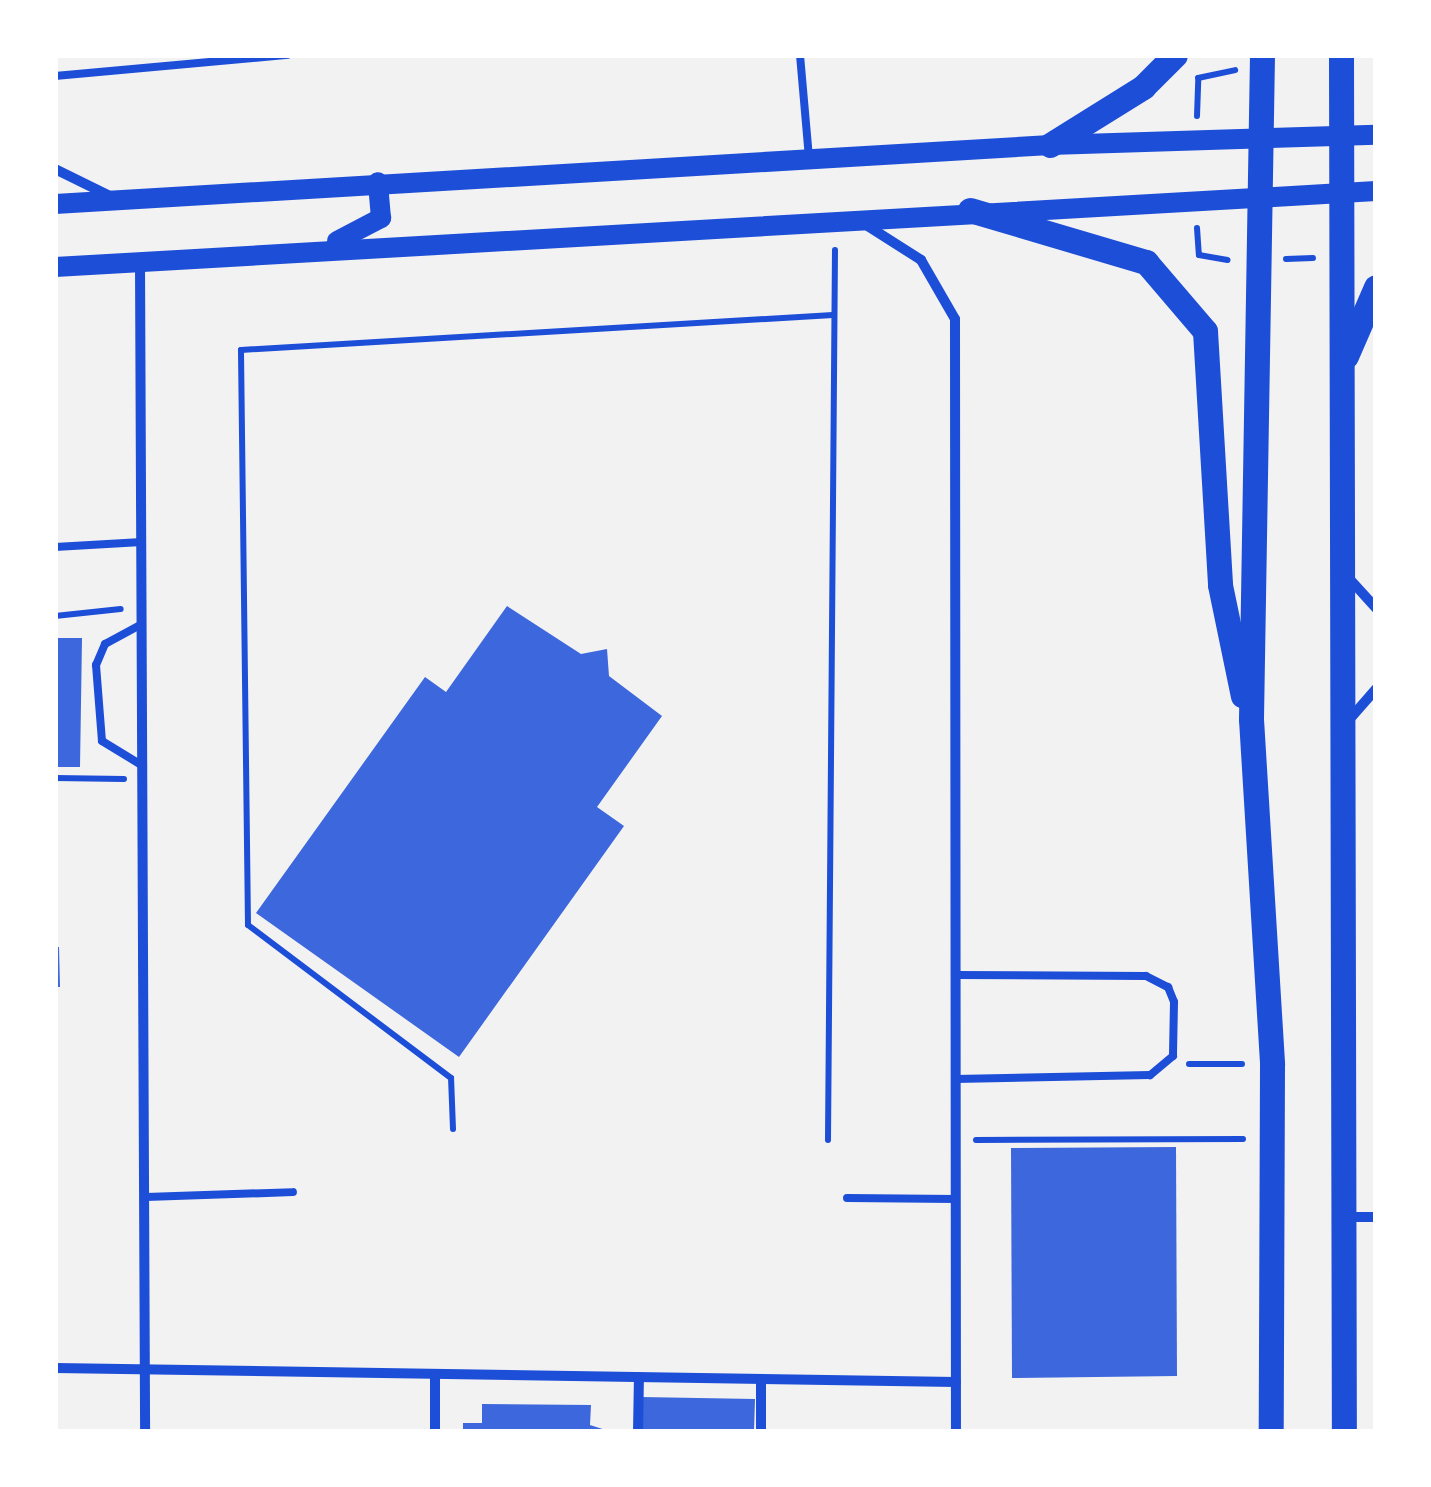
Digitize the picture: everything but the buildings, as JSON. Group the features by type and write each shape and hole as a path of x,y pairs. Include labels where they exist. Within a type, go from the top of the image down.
{"main road":[{"path":"1050,144 1143,86 1175,55"},
{"path":"1262,55 1251,720 1272,1064 1271,1432"},
{"path":"1341,55 1344,1432"},
{"path":"55,204 1050,144 1376,134"},
{"path":"311,250 373,228 385,206 378,182"},
{"path":"55,267 970,210 1376,191"},
{"path":"970,210 1146,262 1205,332 1220,584 1251,720"},
{"path":"1340,370 1376,287"}],"street":[{"path":"55,169 117,200"},
{"path":"845,218 921,260 955,319 956,1432"},
{"path":"140,262 145,1432"},
{"path":"1341,569 1376,608"},
{"path":"1342,730 1376,690"},
{"path":"1343,1218 1376,1218"},
{"path":"55,1368 956,1382"},
{"path":"435,1374 436,1432"},
{"path":"638,1432 639,1377"},
{"path":"761,1379 761,1432"}],"lane":[{"path":"55,76 288,55"},
{"path":"800,55 809,158"},
{"path":"55,547 142,542"},
{"path":"142,624 105,644 96,665 102,741 143,766"},
{"path":"955,975 1158,979 1174,1002 1168,1064 1138,1076 955,1079"},
{"path":"146,1196 293,1192"},
{"path":"847,1198 956,1199"}],"path":[{"path":"828,1140 833,315 845,218"},
{"path":"453,1128 451,1078 248,925 241,350 833,315"},
{"path":"55,616 142,607"},
{"path":"55,778 143,779"},
{"path":"1168,1064 1272,1064"},
{"path":"955,1140 1274,1139"}]}
